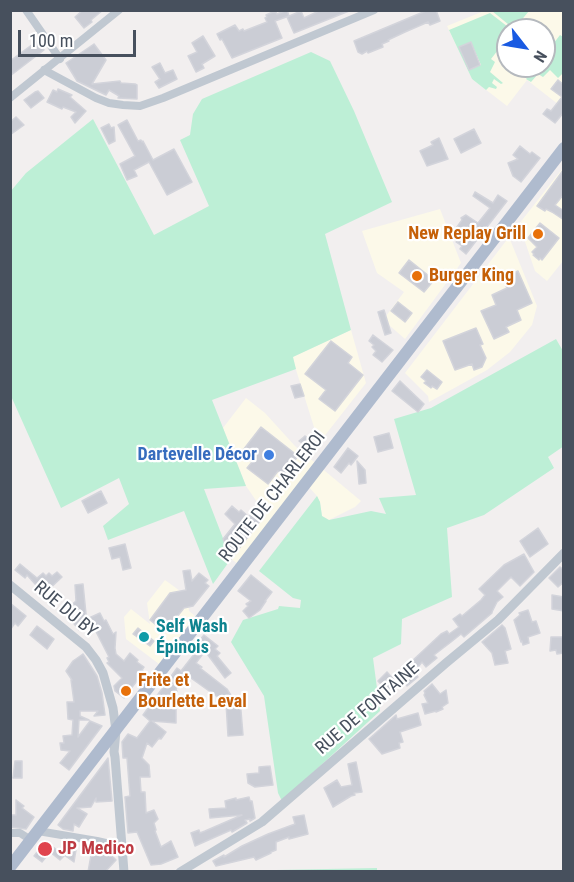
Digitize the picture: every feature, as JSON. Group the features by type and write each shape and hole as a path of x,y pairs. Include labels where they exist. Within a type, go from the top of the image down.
{"main road":[{"name":"ROUTE DE CHARLEROI","path":"10,867 564,148"}],"street":[{"path":"26,10 60,59"},
{"path":"10,98 119,10"},
{"path":"44,70 109,103 140,106 374,10"},
{"name":"RUE DE FONTAINE","path":"180,872 262,822 498,620 564,553"},
{"name":"RUE DU BY","path":"10,585 86,647 96,660 106,681 116,731 114,752 124,872"},
{"path":"10,833 97,841 123,848"}],"shaded area":[{"path":"484,11 563,11 563,108 527,80 507,106 472,79 447,26"},
{"path":"563,168 563,261 547,281 535,271 519,224"},
{"path":"440,209 461,263 405,339 389,325 386,316 404,292 377,273 362,231"},
{"path":"509,237 537,306 532,325 510,352 487,370 429,402 428,396 405,373"},
{"path":"351,330 366,383 319,443 292,357"},
{"path":"246,398 265,413 295,446 361,501 355,507 329,520 322,516 320,502 307,485 244,568 221,552 240,529 249,536 266,515 246,486 223,428"},
{"path":"165,580 187,596 189,611 195,616 159,664 126,639 124,617 131,609 150,624 147,603"}],"green space":[{"path":"492,11 529,11 523,18 501,18"},
{"path":"490,13 496,18 496,53 491,59 495,62 490,72 503,83 494,79 492,83 497,87 496,89 489,87 486,90 472,79 449,30","holes":["471,42 481,65 469,70 459,47"]},
{"path":"560,35 563,37 563,73 558,78 556,76 556,40"},
{"path":"311,52 330,61 354,111 392,202 325,234 351,330 293,357 296,369 212,400 246,486 204,489 226,546 221,552 231,559 213,584 184,511 108,540 103,526 129,504 119,478 61,508 11,396 10,192 26,173 93,119 154,235 209,206 180,140 190,135 193,114 202,99"},
{"path":"556,339 563,351 564,446 548,457 554,468 484,515 447,528 452,597 402,619 401,644 373,658 380,711 282,801 278,793 264,696 231,642 243,620 278,609 279,606 300,608 301,600 293,598 259,571 317,496 322,516 329,520 371,511 386,514 379,498 416,495 394,419 431,408"},
{"path":"377,868 377,872 276,871 276,870"}],"building":[{"path":"83,10 103,10 84,28 75,17"},
{"path":"287,10 289,16 275,21 282,38 232,58 217,34 235,25 239,31 243,29 244,31 267,22 266,15 275,11 277,14"},
{"path":"321,10 349,11 294,33 287,17 301,11 304,18"},
{"path":"428,10 436,10 440,21 430,25 428,22 405,32 382,44 383,47 368,53 367,51 362,54 358,52 354,41"},
{"path":"203,36 215,56 202,64 204,68 196,72 188,56 197,52 192,43"},
{"path":"37,41 44,50 10,76 10,61"},
{"path":"471,42 480,65 469,70 459,47"},
{"path":"94,44 106,60 92,84 120,81 135,84 137,85 137,99 118,98 119,96 109,90 106,95 77,81 66,63"},
{"path":"160,63 165,73 173,70 177,79 159,88 155,82 160,79 152,67"},
{"path":"558,80 564,85 564,112 555,123 543,114 547,109 551,111 562,97 551,89"},
{"path":"58,89 72,95 70,97 86,111 75,123 71,117 76,112 47,102 53,90 57,92"},
{"path":"38,91 44,98 31,108 24,100"},
{"path":"16,117 24,125 10,135 10,122"},
{"path":"127,120 138,141 143,141 153,160 174,149 192,182 167,195 149,162 134,170 137,176 127,180 120,164 135,156 118,125"},
{"path":"109,124 111,128 114,127 115,141 109,144 101,128"},
{"path":"474,129 481,143 461,153 454,139"},
{"path":"439,138 448,159 427,166 420,151 433,145 431,142"},
{"path":"520,146 540,158 521,182 513,176 508,163 518,159 513,155"},
{"path":"564,169 564,194 555,205 564,211 564,220 537,206"},
{"path":"475,192 493,203 498,195 507,201 466,254 460,249 462,246 451,235 462,220 461,218 466,215 478,223 490,208 473,196"},
{"path":"540,223 559,238 542,260 533,255 532,252 537,247 528,238"},
{"name":"Burger King","path":"409,260 434,280 424,292 399,273"},
{"path":"518,271 532,303 517,310 521,320 506,327 509,332 494,339 481,311 496,305 492,295 507,288 502,278"},
{"path":"398,302 412,313 405,322 391,311"},
{"path":"384,310 391,333 385,335 378,312"},
{"path":"476,328 486,358 482,367 474,370 472,364 455,370 443,341"},
{"path":"373,335 393,350 382,362 373,355 376,351 372,347 374,345 369,341"},
{"path":"331,341 352,357 348,363 363,375 335,411 319,399 326,390 305,374"},
{"path":"427,370 442,382 437,389 424,383 426,381 421,377"},
{"path":"400,381 424,404 418,412 392,391"},
{"path":"300,384 304,396 295,398 291,386"},
{"name":"Dartevelle Décor","path":"261,427 298,456 284,475 278,471 268,484 247,468 252,462 240,454"},
{"path":"389,433 393,448 378,452 374,437"},
{"path":"305,436 318,446 313,452 299,441"},
{"path":"348,448 358,456 341,473 334,467"},
{"path":"357,461 365,470 366,483 359,484"},
{"path":"101,491 107,503 88,513 82,501"},
{"path":"232,506 239,512 241,510 249,517 251,514 260,521 231,559 222,552 226,546 223,539 235,524 225,514"},
{"path":"538,528 548,544 530,557 520,541"},
{"path":"125,544 131,568 123,570 120,557 112,559 109,548"},
{"path":"524,554 534,572 520,586 511,577 497,591 503,597 497,602 492,613 464,637 461,634 434,655 437,658 426,667 422,662 414,672 418,677 407,686 400,676 414,665 411,662 441,634 447,631 449,634 459,627 453,619 460,614 462,616 481,600 485,595 479,589 504,565"},
{"path":"20,564 37,578 43,573 46,576 49,573 52,576 57,572 62,577 44,594 27,575 25,578 15,570"},
{"path":"560,567 564,570 564,582 558,587 549,578"},
{"path":"190,570 192,581 199,573 208,580 205,583 209,586 193,606 184,608 165,632 150,620 170,593 186,590 183,571"},
{"path":"251,575 272,592 260,610 249,618 243,611 248,606 246,604 251,601 238,591"},
{"path":"83,584 87,624 79,630 64,611 76,601 75,585"},
{"path":"552,595 564,597 564,611 552,609"},
{"path":"10,603 26,616 18,626 15,623 10,630"},
{"path":"528,610 532,622 536,621 540,633 528,637 529,643 523,645 514,620 520,615 519,613"},
{"path":"100,613 113,634 116,632 116,654 124,661 130,653 144,667 142,670 144,672 129,691 132,693 127,694 124,698 115,691 114,686 122,678 107,663 109,657 89,618"},
{"path":"502,625 511,649 505,651 508,663 495,665 492,653 482,642"},
{"path":"37,626 54,639 47,649 30,635"},
{"name":"Self Wash Épinois","path":"138,628 154,641 150,646 133,634"},
{"path":"204,635 218,646 215,649 220,653 217,656 231,673 225,678 205,651 196,663 227,689 232,697 237,696 237,699 240,699 243,735 228,736 226,703 181,671 195,653 192,649"},
{"path":"551,637 564,637 564,653 557,654 556,650 550,651"},
{"path":"83,654 97,676 105,715 94,716 98,711 80,711 80,716 89,720 79,720 78,737 90,721 102,726 69,770 60,763 70,751 61,750 60,743 64,743 63,736 72,735 73,720 68,719 67,702 74,702 72,680 66,671 73,661"},
{"path":"177,668 184,673 173,684 177,686 177,691 169,701 176,700 176,723 152,721 166,732 152,747 147,743 142,758 149,765 150,777 140,777 141,792 145,792 146,813 154,810 158,819 154,823 161,847 171,841 178,857 161,864 151,865 137,832 128,833 125,797 130,796 127,758 123,758 122,742 128,734 137,738 150,721 143,715"},
{"path":"387,672 397,683 387,691 378,681"},
{"path":"432,684 440,694 446,690 448,703 442,707 443,709 425,714 422,704 428,703 424,691"},
{"path":"418,713 421,725 400,732 403,742 399,743 400,748 382,754 369,739 396,715 397,719"},
{"path":"108,758 112,801 96,802 96,798 91,807 77,808 87,814 79,827 74,824 73,831 63,829 58,825"},
{"path":"15,761 22,761 22,778 13,778"},
{"path":"356,762 362,792 354,793 355,795 333,807 324,788 337,780 341,787 352,785 348,764"},
{"path":"270,766 273,785 255,787 248,783 247,774 259,773 259,767"},
{"path":"249,797 255,818 250,821 250,819 245,820 247,823 232,832 231,830 195,846 191,833 199,830 200,833 242,815 210,818 209,809 226,808 225,801"},
{"path":"16,800 34,817 26,829 10,827 10,815 16,815"},
{"path":"304,815 308,834 276,842 276,850 271,853 256,860 254,857 216,866 213,861 268,834 295,824 293,817"},
{"path":"46,841 64,856 60,860 50,852 42,862 34,856"},
{"path":"67,842 77,844 74,862 64,855"},
{"path":"92,850 110,854 116,860 105,872 88,872"}],"place":[{"name":"New Replay Grill","path":"538,234"},
{"name":"Burger King","path":"417,276"},
{"name":"Dartevelle Décor","path":"269,455"},
{"name":"Self Wash Épinois","path":"144,637"},
{"name":"Frite et Bourlette Leval","path":"126,691"},
{"name":"JP Medico","path":"45,849"}]}
